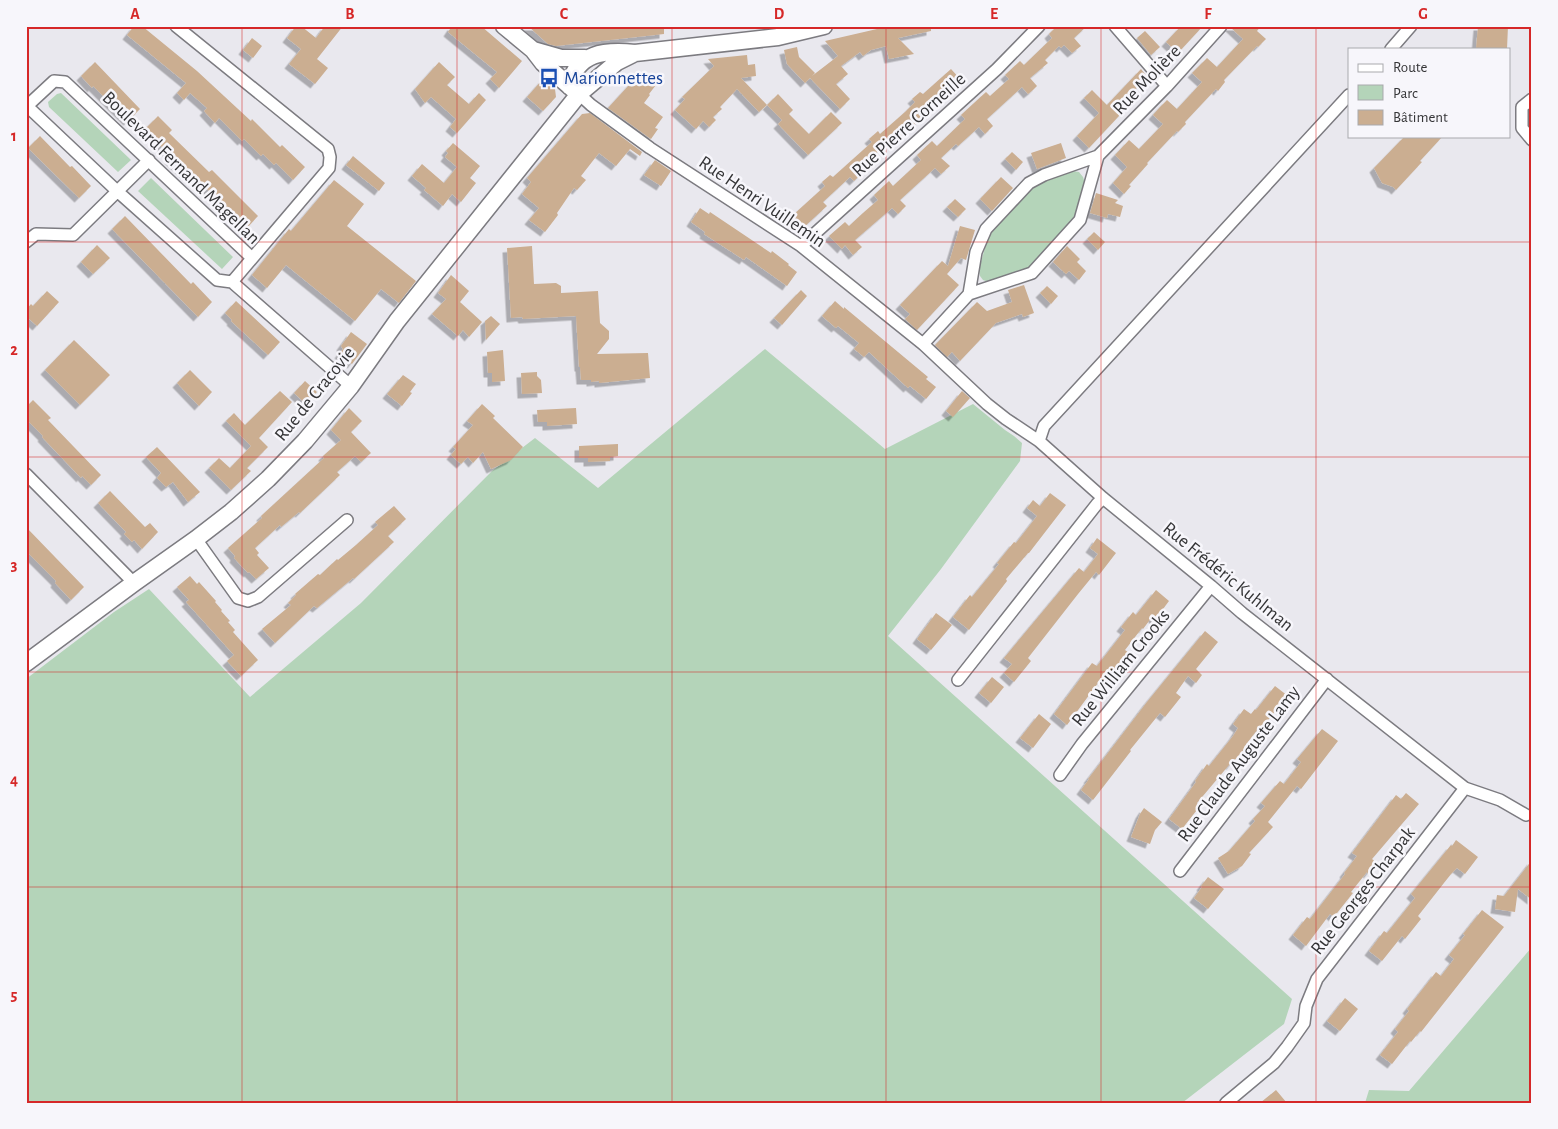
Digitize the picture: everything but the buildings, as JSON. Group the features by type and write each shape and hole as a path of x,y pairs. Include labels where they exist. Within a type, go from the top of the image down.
{"street":[{"path":"176,26 328,149 330,158 329,168 252,258"},
{"path":"504,26 533,50 543,63 579,89 590,79 586,58"},
{"path":"533,50 561,58 586,58 604,53 623,51 635,53 778,37 824,26"},
{"name":"Rue Pierre Corneille","path":"801,246 997,69 1039,26"},
{"path":"1114,26 1167,86"},
{"name":"Rue Molière","path":"969,294 976,252 986,229 1029,183 1044,175 1098,156 1167,86 1221,26"},
{"path":"1392,48 1412,26"},
{"name":"Rue de Cracovie","path":"26,663 196,539 268,480 305,441 351,386 397,321 579,89 617,62 635,53"},
{"name":"Boulevard Fernand Magellan","path":"27,107 54,81 65,82 252,258 232,282"},
{"name":"Rue Henri Vuillemin","path":"579,89 592,105 650,148 801,246 923,344"},
{"path":"1039,441 1044,426 1348,96"},
{"path":"1527,103 1522,128 1532,140"},
{"path":"27,107 216,280 232,282 351,386"},
{"name":"Rue Molière","path":"923,344 969,294 1032,273 1080,220 1098,156"},
{"path":"26,242 36,234 73,235 149,160"},
{"name":"Rue Frédéric Kuhlman","path":"923,344 987,404 1039,441 1103,498 1242,613 1465,788 1500,800 1526,815"},
{"path":"26,474 134,583"},
{"path":"958,680 1084,519 1103,498"},
{"path":"196,539 238,598 248,602 258,597 347,520"},
{"name":"Rue William Crooks","path":"1060,774 1082,744 1211,586"},
{"name":"Rue Claude Auguste Lamy","path":"1180,871 1327,680"},
{"name":"Rue Georges Charpak","path":"1226,1103 1274,1063 1287,1047 1304,1023 1306,1006 1317,979 1465,788"}],"green space":[{"path":"61,93 131,160 118,172 49,107 48,102"},
{"path":"1061,172 1079,172 1085,183 1075,219 1027,269 991,283 983,280 979,269 987,241 995,227 1037,182"},
{"path":"151,178 233,257 222,269 138,191"},
{"path":"765,349 885,449 973,404 1022,443 1020,461 941,569 888,636 1292,999 1284,1024 1182,1103 26,1103 26,679 114,612 149,589 250,697 361,603 492,471 535,438 598,488"},
{"path":"1532,947 1532,1103 1365,1103 1369,1090 1409,1091"}],"place":[{"name":"Marionnettes","path":"549,78"}]}
